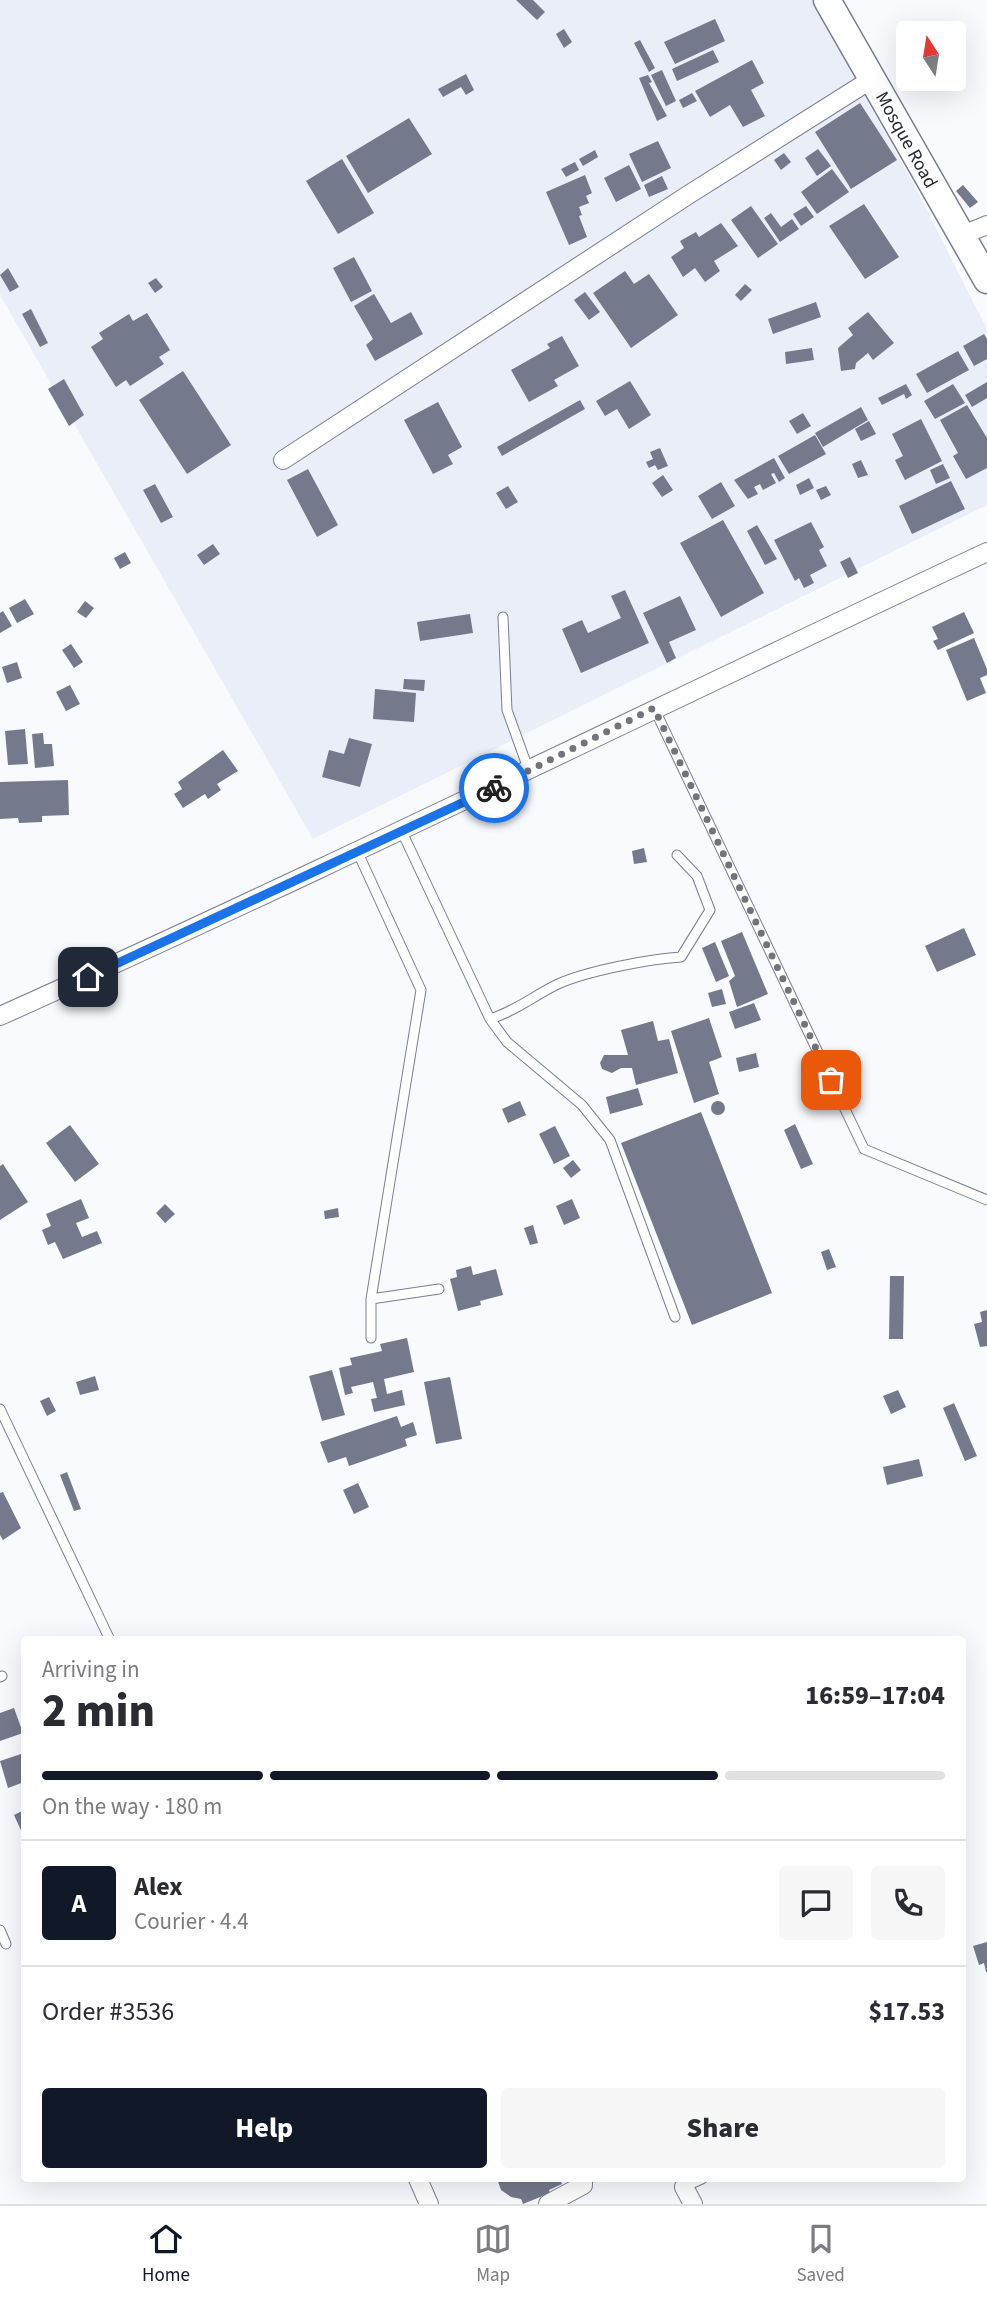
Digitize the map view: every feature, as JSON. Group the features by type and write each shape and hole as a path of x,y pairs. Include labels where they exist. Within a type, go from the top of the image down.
{"street":[{"name":"Mosque Road","path":"827,0 987,280"},
{"path":"283,460 688,195 872,79"},
{"path":"960,236 987,225"},
{"path":"0,1016 358,853 654,708 987,552"},
{"path":"419,2182 429,2204"},
{"path":"548,2204 583,2185 583,2182"},
{"path":"682,2183 692,2204"}],"lane":[{"path":"503,617 507,710 529,771"},
{"path":"654,708 864,1149 987,1200"},
{"path":"402,832 490,1019 507,1042 582,1105 610,1140 675,1317"},
{"path":"358,853 421,990 371,1299 371,1338"},
{"path":"490,1019 514,1012 559,984 627,965 659,958 681,957 710,910 697,876 677,855"},
{"path":"371,1299 439,1289"},
{"path":"0,1409 108,1636"},
{"path":"0,1930 6,1944"}],"shaded area":[{"path":"0,0 812,0 914,185 987,329 987,505 313,839 0,295"}],"building":[{"path":"516,0 533,0 545,12 537,20"},
{"path":"715,19 725,41 675,64 664,42"},
{"path":"564,29 572,42 564,48 556,34"},
{"path":"640,40 655,68 649,72 634,43"},
{"path":"713,50 719,62 677,81 672,69"},
{"path":"752,60 764,83 751,90 765,116 743,127 730,105 710,117 695,91"},
{"path":"662,70 676,101 666,106 651,75"},
{"path":"466,74 474,90 466,95 461,87 443,97 438,89"},
{"path":"648,75 652,82 649,83 667,116 657,121 639,78"},
{"path":"692,93 697,101 683,108 679,100"},
{"path":"860,103 897,160 851,189 815,132"},
{"path":"409,118 432,154 368,193 346,156"},
{"path":"658,141 671,168 642,182 629,154"},
{"path":"818,149 831,166 817,176 805,158"},
{"path":"595,150 598,157 583,166 579,159"},
{"path":"784,153 791,162 781,170 774,160"},
{"path":"342,159 374,213 338,234 306,181"},
{"path":"575,162 579,170 566,177 561,169"},
{"path":"629,165 641,189 616,202 604,178"},
{"path":"832,169 849,192 817,214 801,192"},
{"path":"585,175 592,193 586,196 589,203 579,207 582,215 579,216 587,237 569,245 546,192"},
{"path":"662,176 668,189 649,197 644,185"},
{"path":"963,185 978,202 970,208 956,191"},
{"path":"864,204 899,257 865,279 829,226"},
{"path":"751,206 778,244 758,258 731,220"},
{"path":"806,206 814,217 801,226 793,214"},
{"path":"771,213 781,227 792,219 799,229 780,242 764,218"},
{"path":"721,223 738,246 714,261 720,271 705,282 695,268 683,277 671,257 684,248 680,241 696,232 699,237"},
{"path":"354,257 372,291 351,302 333,268"},
{"path":"8,268 19,287 10,292 0,275"},
{"path":"625,271 634,284 649,274 678,315 631,348 593,293"},
{"path":"156,278 163,287 155,293 148,283"},
{"path":"745,284 752,290 741,301 735,295"},
{"path":"585,292 600,312 589,320 574,300"},
{"path":"374,294 391,323 411,312 423,334 375,361 366,345 373,339 354,306"},
{"path":"816,302 821,317 773,334 768,319"},
{"path":"31,309 48,343 40,347 22,314"},
{"path":"868,312 894,343 873,360 868,353 856,363 855,369 841,371 838,348 853,335 848,328"},
{"path":"147,313 170,350 159,357 164,364 130,386 126,380 116,387 91,347 103,339 99,333 129,314 133,321"},
{"path":"984,334 987,339 987,359 974,366 963,346"},
{"path":"562,336 579,366 554,380 558,386 529,402 511,370 550,348 547,344"},
{"path":"812,348 814,360 786,364 785,352"},
{"path":"958,351 969,370 927,393 916,374"},
{"path":"183,371 231,445 187,474 139,400"},
{"path":"64,379 84,415 69,426 48,389"},
{"path":"630,381 651,415 629,429 617,409 605,416 596,401"},
{"path":"987,382 987,398 972,407 965,395"},
{"path":"906,384 912,395 906,399 904,394 882,405 878,398"},
{"path":"953,384 965,403 935,419 924,401"},
{"path":"580,400 585,409 502,456 497,447"},
{"path":"438,402 462,447 448,455 453,464 433,474 404,420"},
{"path":"967,405 987,438 987,468 966,479 953,456 958,453 940,420"},
{"path":"861,407 868,420 823,447 815,433"},
{"path":"803,413 811,426 797,434 789,421"},
{"path":"921,419 942,461 905,480 895,460 903,456 892,434"},
{"path":"869,421 876,434 861,441 855,429"},
{"path":"815,435 826,454 789,474 778,456"},
{"path":"660,448 668,466 658,470 655,465 649,468 646,462 653,459 650,452"},
{"path":"774,458 785,478 779,482 774,473 771,474 776,483 763,490 760,484 754,487 758,494 748,499 734,480"},
{"path":"861,460 868,475 858,478 852,464"},
{"path":"943,464 950,478 936,484 930,470"},
{"path":"308,469 338,525 317,537 287,480"},
{"path":"663,475 673,490 662,497 652,483"},
{"path":"809,478 814,488 800,495 796,485"},
{"path":"951,481 965,509 912,534 899,506"},
{"path":"721,482 735,506 712,519 698,496"},
{"path":"155,484 173,517 161,523 143,490"},
{"path":"508,486 518,502 506,509 496,493"},
{"path":"826,486 831,495 821,500 816,490"},
{"path":"723,520 764,593 721,617 680,543"},
{"path":"811,522 824,547 819,550 827,566 810,575 814,583 804,588 799,578 795,581 774,540"},
{"path":"757,525 777,559 765,565 747,531"},
{"path":"213,544 220,554 204,565 197,555"},
{"path":"125,552 131,563 120,569 114,558"},
{"path":"850,557 858,573 848,578 840,562"},
{"path":"625,590 649,643 581,673 562,629 582,620 588,633 621,618 611,596"},
{"path":"680,596 696,630 669,642 676,658 667,663 643,613"},
{"path":"25,599 34,614 17,623 9,608"},
{"path":"85,601 94,608 86,618 77,612"},
{"path":"3,611 12,626 0,633 0,613"},
{"path":"964,612 974,633 938,650 933,641 938,639 932,627"},
{"path":"470,614 473,633 420,641 417,622"},
{"path":"974,638 987,669 987,675 980,678 986,693 967,701 946,650"},
{"path":"71,644 83,662 74,668 62,650"},
{"path":"17,662 22,678 7,683 2,667"},
{"path":"404,679 425,680 424,691 403,689"},
{"path":"70,685 80,704 66,711 56,692"},
{"path":"375,689 416,693 414,722 373,719"},
{"path":"25,729 28,764 8,765 5,731"},
{"path":"43,733 44,744 52,744 54,766 35,768 32,734"},
{"path":"349,738 372,744 360,787 322,777 329,750 344,754"},
{"path":"223,750 238,771 217,784 221,790 208,799 205,794 183,808 174,794 182,789 178,782"},
{"path":"68,780 69,815 42,816 42,822 19,823 18,818 0,819 0,782"},
{"path":"644,848 647,862 634,864 632,851"},
{"path":"964,928 976,955 937,972 925,946"},
{"path":"742,932 768,994 737,1007 729,981 735,976 721,941"},
{"path":"715,942 729,976 716,982 702,948"},
{"path":"722,989 726,1004 712,1007 708,993"},
{"path":"754,1003 761,1020 735,1029 729,1012"},
{"path":"709,1018 722,1057 709,1062 719,1094 694,1103 671,1031"},
{"path":"653,1021 658,1041 669,1039 678,1073 636,1085 632,1068 621,1068 612,1073 602,1069 600,1063 604,1055 628,1055 621,1030"},
{"path":"756,1053 759,1067 739,1072 736,1058"},
{"path":"638,1088 643,1105 610,1114 606,1097"},
{"path":"520,1101 526,1115 508,1123 502,1109"},
{"path":"715,1101 721,1101 725,1108 721,1115 715,1115 711,1111 711,1105"},
{"path":"701,1112 772,1293 692,1325 621,1143"},
{"path":"795,1124 813,1164 801,1169 784,1130"},
{"path":"70,1125 99,1164 75,1182 46,1143"},
{"path":"555,1126 570,1156 554,1164 539,1134"},
{"path":"573,1160 581,1170 571,1178 563,1168"},
{"path":"3,1164 28,1202 0,1220 0,1166"},
{"path":"81,1199 89,1218 76,1223 82,1237 97,1231 102,1243 63,1259 55,1242 48,1245 42,1230 51,1226 46,1214"},
{"path":"572,1199 580,1218 564,1225 556,1206"},
{"path":"165,1204 175,1214 165,1223 156,1213"},
{"path":"338,1208 339,1217 325,1219 324,1211"},
{"path":"533,1225 538,1243 530,1245 524,1228"},
{"path":"829,1249 836,1267 827,1270 821,1252"},
{"path":"471,1266 473,1275 496,1269 503,1295 458,1311 450,1279 457,1277 456,1270"},
{"path":"890,1276 904,1276 903,1339 889,1339"},
{"path":"987,1310 987,1346 980,1347 974,1324 982,1322 980,1312"},
{"path":"407,1338 414,1372 384,1379 387,1394 402,1390 405,1405 374,1412 371,1399 377,1398 373,1382 351,1387 353,1393 345,1395 339,1368 352,1365 350,1358 382,1351 380,1344"},
{"path":"332,1370 345,1415 322,1421 309,1376"},
{"path":"95,1376 99,1390 80,1395 76,1382"},
{"path":"450,1377 462,1439 436,1444 424,1382"},
{"path":"898,1390 906,1407 891,1414 883,1396"},
{"path":"49,1397 56,1411 47,1416 40,1401"},
{"path":"954,1403 977,1456 965,1461 943,1408"},
{"path":"397,1416 401,1427 413,1422 417,1435 405,1439 407,1446 349,1466 346,1457 328,1463 320,1442"},
{"path":"919,1459 923,1476 887,1485 883,1467"},
{"path":"67,1472 81,1509 74,1511 60,1475"},
{"path":"358,1483 369,1507 354,1514 343,1490"},
{"path":"3,1492 21,1528 3,1540 0,1535 0,1493"},
{"path":"14,1708 21,1734 0,1741 0,1713"},
{"path":"21,1754 21,1783 8,1788 0,1761"},
{"path":"21,1812 21,1830 14,1815"},
{"path":"987,1942 986,1972 984,1963 979,1965 973,1946"},
{"path":"498,2182 562,2184 549,2190 550,2193 523,2204 521,2199 511,2197 501,2190"}],"way so far":[{"path":"494,788 654,708 673,743 831,1080"}],"route":[{"path":"88,977 494,788"}]}
